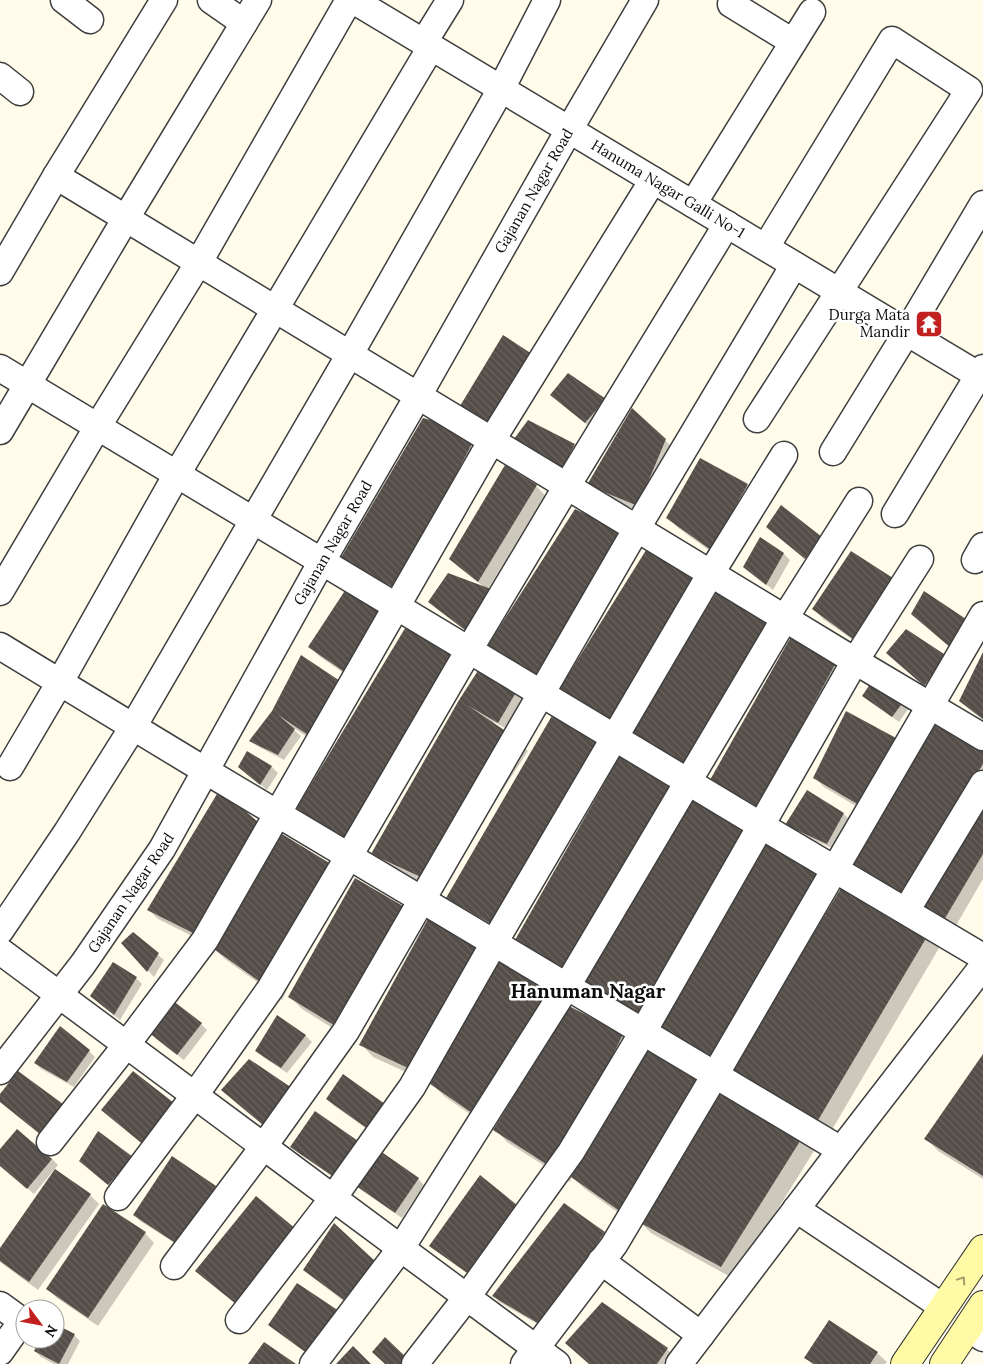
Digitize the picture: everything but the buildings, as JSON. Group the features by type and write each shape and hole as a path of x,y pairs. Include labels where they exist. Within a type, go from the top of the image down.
{"main road":[{"path":"905,1364 983,1249"},
{"path":"944,1364 975,1333 983,1305"}],"street":[{"path":"64,0 90,20"},
{"path":"0,272 56,176 164,0"},
{"path":"211,0 244,23"},
{"path":"0,431 258,0"},
{"path":"0,592 198,262 351,0"},
{"name":"Hanuma Nagar Galli No-1","path":"351,0 907,332 982,374"},
{"path":"10,767 60,682 176,474 428,45 450,0"},
{"path":"0,930 67,832 133,727 350,354 501,89 547,0"},
{"name":"Gajanan Nagar Road","path":"0,1071 83,964 162,849 322,561 645,0"},
{"path":"746,6 793,42"},
{"path":"693,204 812,12"},
{"path":"756,419 969,90 892,40 766,247"},
{"path":"0,76 20,92"},
{"path":"56,176 983,737"},
{"path":"50,1142 205,940 492,440 653,180"},
{"path":"833,452 983,204"},
{"path":"118,1198 195,1095 270,989 566,486 726,224"},
{"path":"174,1266 264,1146 346,1031 637,528 794,264"},
{"path":"0,368 760,826 983,956"},
{"path":"895,514 982,374"},
{"path":"239,1320 333,1198 412,1087 494,943 711,573 784,454"},
{"path":"313,1364 401,1248 567,986 785,618 859,501"},
{"path":"416,1364 467,1297 571,1152 855,661 920,559"},
{"path":"530,1356 614,1244 715,1075 983,615"},
{"path":"0,646 841,1150"},
{"path":"906,911 983,784"},
{"path":"0,951 467,1297 530,1356 557,1364"},
{"path":"679,1364 983,966"},
{"path":"796,1209 944,1307"},
{"path":"601,1260 701,1335"},
{"path":"0,1305 22,1321 0,1352"}],"place":[{"name":"Durga Mata Mandir","path":"929,324"}],"district":[{"name":"Hanuman Nagar","path":"588,991"}]}
